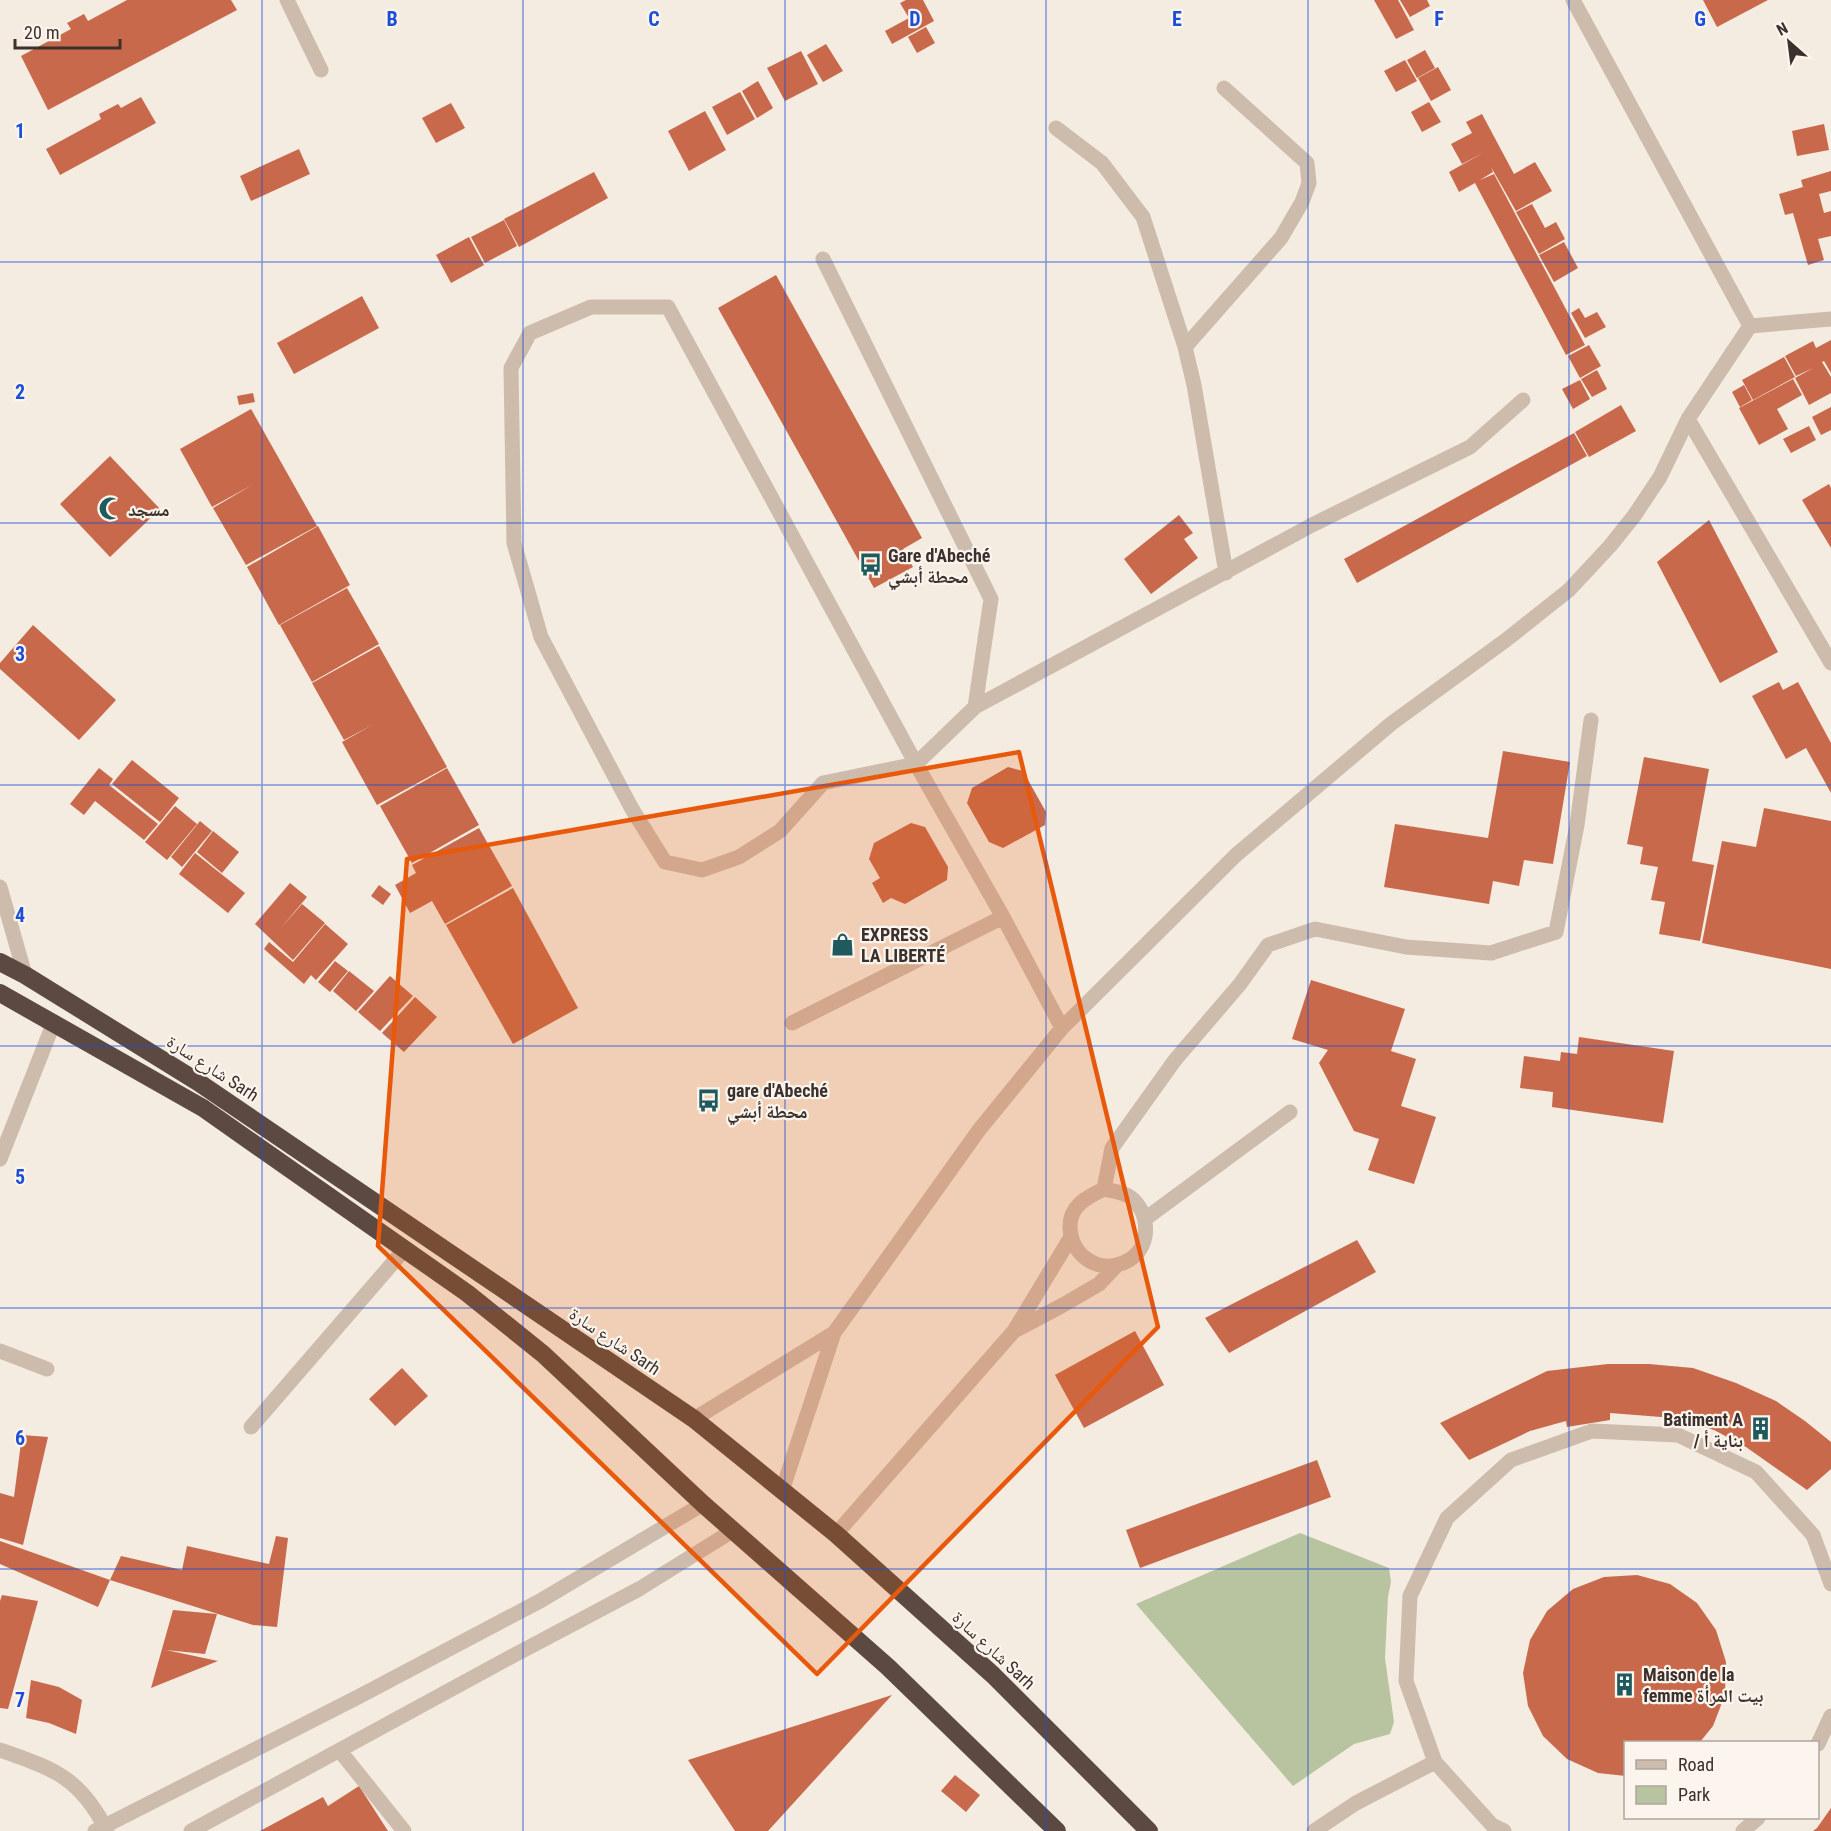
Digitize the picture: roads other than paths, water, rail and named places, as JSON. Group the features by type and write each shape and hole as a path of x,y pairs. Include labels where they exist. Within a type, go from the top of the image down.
{"highway":[{"name":"شارع سارة Sarh","path":"0,962 25,975 198,1082 558,1329 694,1419 836,1534 993,1675 1149,1831"},
{"path":"0,993 203,1108 467,1293 543,1354 703,1504 888,1667 1057,1831"}],"street":[{"path":"287,0 321,70"},
{"path":"1573,0 1750,326"},
{"path":"1185,347 1281,238 1302,202 1309,183 1307,163 1224,88"},
{"path":"1056,128 1102,163 1143,217 1185,347 1194,385 1226,573"},
{"path":"823,259 991,599 975,707"},
{"path":"1062,1028 1003,916 916,764 668,307 591,307 530,333 512,368 514,543 541,637 632,808 665,862 702,870 739,857 780,831 822,783 916,764 975,707 1312,525 1470,447 1523,400"},
{"path":"1750,326 1831,320"},
{"path":"782,1491 834,1333 979,1130 1062,1028 1236,855 1392,723 1506,640 1569,590 1634,516 1660,477 1688,419 1750,326"},
{"path":"1688,419 1831,663"},
{"path":"1104,1189 1112,1148 1175,1060 1240,984 1268,945 1315,929 1406,947 1491,953 1556,932 1577,825 1591,720"},
{"path":"0,887 25,975"},
{"path":"792,1023 1003,916"},
{"path":"0,1159 54,1022"},
{"path":"1145,1219 1290,1112"},
{"path":"1104,1189 1128,1196 1139,1206 1145,1219 1146,1234 1141,1248 1131,1259 1117,1265 1102,1266 1088,1261 1077,1251 1071,1237 1070,1222 1075,1208 1086,1198 1104,1189"},
{"path":"836,1534 1014,1331 1071,1237"},
{"path":"251,1427 404,1250"},
{"path":"1014,1331 1099,1284 1117,1265"},
{"path":"694,1419 834,1333"},
{"path":"0,1351 47,1369"},
{"path":"1504,1831 1492,1825 1435,1762 1406,1681 1410,1596 1447,1518 1510,1460 1592,1431 1678,1435 1756,1472 1813,1535 1831,1584"},
{"path":"0,1750 47,1767 72,1782 87,1797 102,1829 540,1601 703,1504"},
{"path":"191,1831 639,1589 734,1530"},
{"path":"1819,1742 1831,1716"},
{"path":"340,1751 404,1831"},
{"path":"1314,1831 1356,1803 1435,1762"},
{"path":"1743,1831 1757,1819"}],"place":[{"name":"مسجد","path":"110,509"},
{"name":"Gare d'Abeché محطة أبشي","path":"870,565"},
{"name":"EXPRESS LA LIBERTÉ","path":"843,944"},
{"name":"gare d'Abeché محطة أبشي","path":"709,1100"},
{"name":"Batiment A / بناية أ","path":"1761,1429"},
{"name":"Maison de la femme بيت المرأة","path":"1625,1684"}]}
